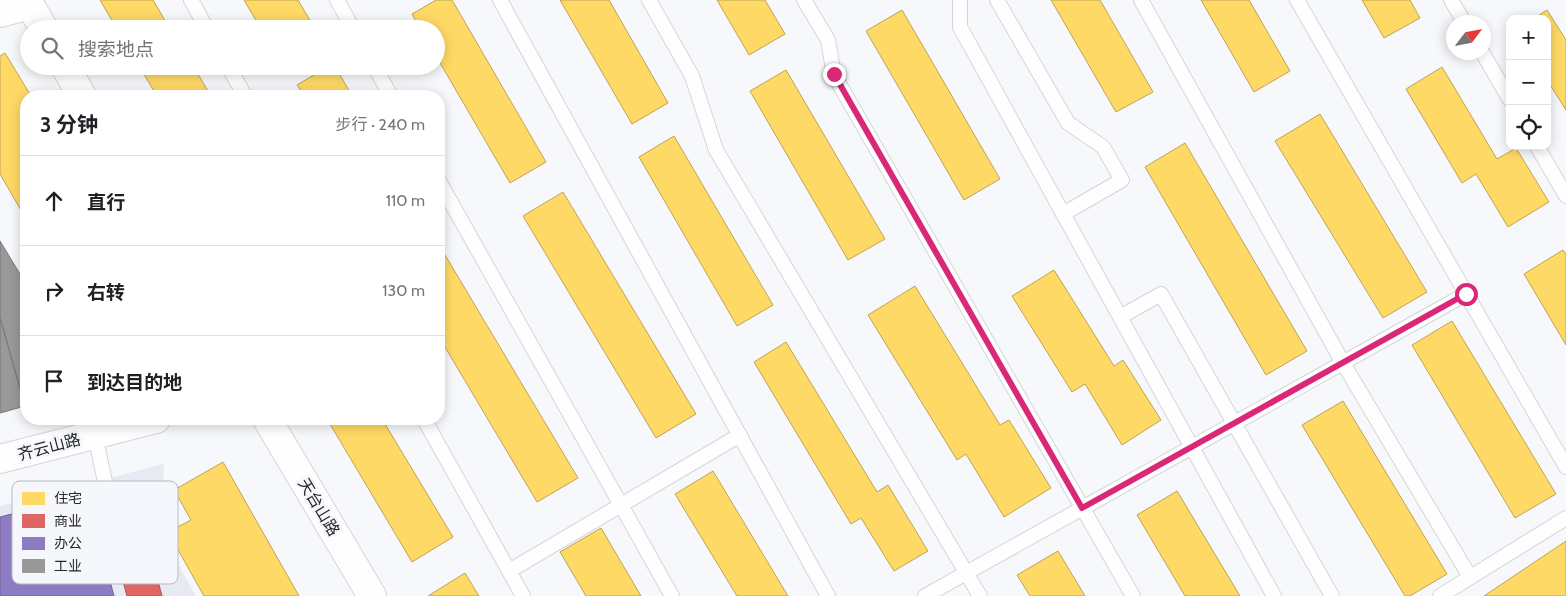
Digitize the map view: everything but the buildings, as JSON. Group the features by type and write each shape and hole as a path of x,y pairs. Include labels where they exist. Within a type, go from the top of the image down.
{"street":[{"path":"0,13 29,3 39,20"},
{"path":"70,75 79,90"},
{"name":"齐云山路","path":"0,460 133,425"},
{"name":"天台山路","path":"271,425 372,596"}],"lane":[{"path":"191,0 202,20"},
{"path":"337,0 348,20"},
{"path":"500,0 828,596"},
{"path":"649,0 692,76 716,150 980,596"},
{"path":"804,0 828,40 834,74 1133,596"},
{"path":"960,0 960,27 1274,596"},
{"path":"996,0 1068,123 1103,147 1122,180 1063,214"},
{"path":"1142,0 1343,363 1470,577"},
{"path":"1297,0 1566,467"},
{"path":"1451,0 1460,15"},
{"path":"1487,60 1506,93"},
{"path":"233,75 242,90"},
{"path":"379,75 388,90"},
{"path":"1539,150 1566,196"},
{"path":"445,192 672,596"},
{"path":"1120,317 1162,294 1332,596"},
{"path":"925,596 1466,294"},
{"path":"427,425 523,596"},
{"path":"94,435 106,481"},
{"path":"509,571 740,435"},
{"path":"1440,596 1566,518"}],"shaded area":[{"path":"164,464 164,481 98,481"},
{"path":"12,503 12,584 178,584 178,564 196,596 0,596 0,506"}],"route":[{"path":"834,74 1082,508 1466,294"}]}
